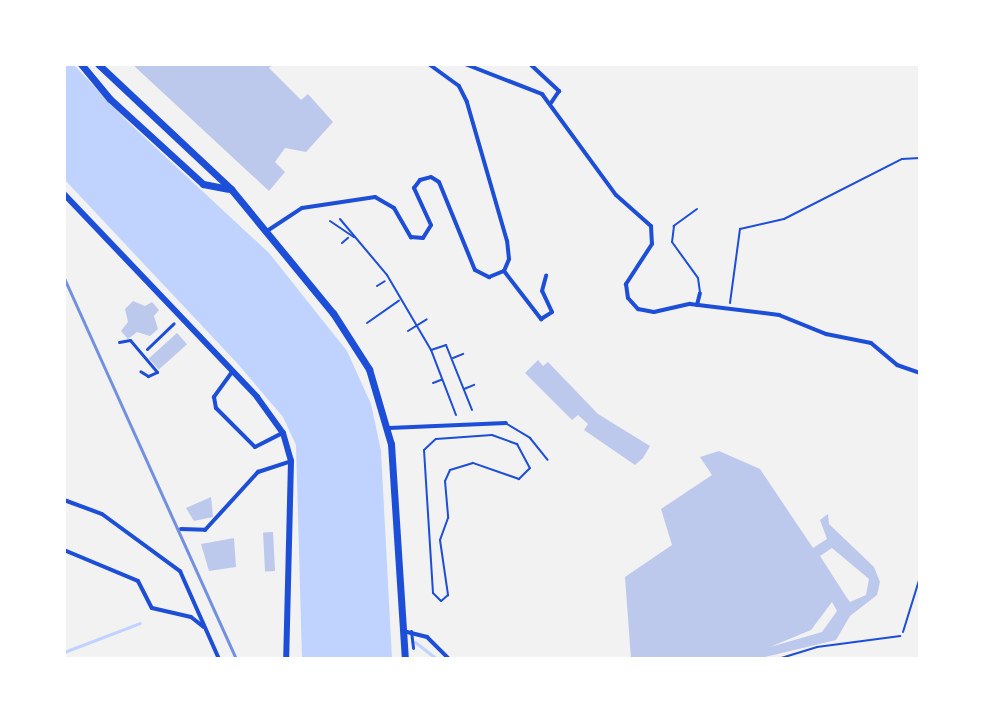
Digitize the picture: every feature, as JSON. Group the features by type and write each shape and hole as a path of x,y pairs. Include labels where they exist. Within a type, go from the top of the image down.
{"main road":[{"path":"81,64 110,99 203,184 231,189"},
{"path":"98,64 231,189 353,341 369,369 389,428 407,631 405,659"},
{"path":"64,194 232,372 283,433 291,461 286,659"}],"street":[{"path":"267,231 302,208 375,197 394,208 411,237 423,238 431,225 414,188 420,180 431,177 439,182 475,270 489,277 504,271 509,259 507,241 472,115 461,88 429,64"},
{"path":"465,64 528,86 551,103 616,195 654,233 626,284 632,304 654,312 697,305 779,315 826,334 863,340 897,365 920,373"},
{"path":"530,64 559,91 551,103"},
{"path":"504,271 541,319 552,312 542,291 546,276"},
{"path":"697,305 700,293"},
{"path":"144,351 174,323"},
{"path":"119,342 130,340 144,351 157,372 148,376 140,371"},
{"path":"232,372 214,397 214,406 255,447 283,433"},
{"path":"389,428 506,423"},
{"path":"181,529 205,530 258,472 291,461"},
{"path":"64,500 102,514 177,569 219,659"},
{"path":"64,550 138,581 152,608 191,617 206,628"},
{"path":"407,631 413,648"},
{"path":"407,631 427,637 449,659"}],"lane":[{"path":"697,209 674,226 672,242 698,278 700,293"},
{"path":"506,423 530,438 548,460"},
{"path":"778,659 817,647 900,636"}],"path":[{"path":"730,307 740,229 784,219 902,159 920,158"},
{"path":"340,219 387,275"},
{"path":"330,221 335,221 349,237"},
{"path":"342,243 361,231"},
{"path":"377,286 393,270"},
{"path":"386,280 431,350 456,415"},
{"path":"367,323 400,300"},
{"path":"408,331 427,319"},
{"path":"431,350 446,345 472,410"},
{"path":"451,358 463,354"},
{"path":"433,383 442,379"},
{"path":"463,389 474,385"},
{"path":"492,435 517,444 529,461 525,476 514,478 468,463 447,474 448,518 440,540 448,595 441,601 433,593 426,445 436,439 492,435"},
{"path":"900,636 920,577"}],"water":[{"path":"64,64 73,64 128,122 269,253 347,351 371,404 381,451 392,659 302,659 296,445 283,417 237,363 64,179"}],"building":[{"path":"132,64 273,64 269,68 301,100 308,94 333,122 306,152 285,148 275,162 285,172 269,191"},
{"path":"133,301 145,306 152,302 159,310 154,316 158,329 150,336 137,332 128,339 121,331 128,322 125,309"},
{"path":"177,333 187,344 159,370 149,358"},
{"path":"538,360 543,366 548,362 598,414 650,446 643,458 635,465 584,430 588,424 578,415 572,420 525,373"},
{"path":"719,451 760,469 813,548 827,539 820,520 828,514 829,524 874,567 880,582 877,595 850,616 836,640 757,659 631,659 625,577 672,545 661,509 712,475 700,457","holes":["832,548 869,579 866,595 850,602 847,598 820,556","832,602 837,611 822,632 770,647 811,630"]},
{"path":"211,497 213,517 194,521 186,508"},
{"path":"273,532 275,571 265,571 263,533"},
{"path":"234,538 236,567 209,571 201,544"}],"waterway":[{"path":"64,652 140,623"},
{"path":"415,642 437,659"}],"railway":[{"path":"64,278 236,659"}]}
